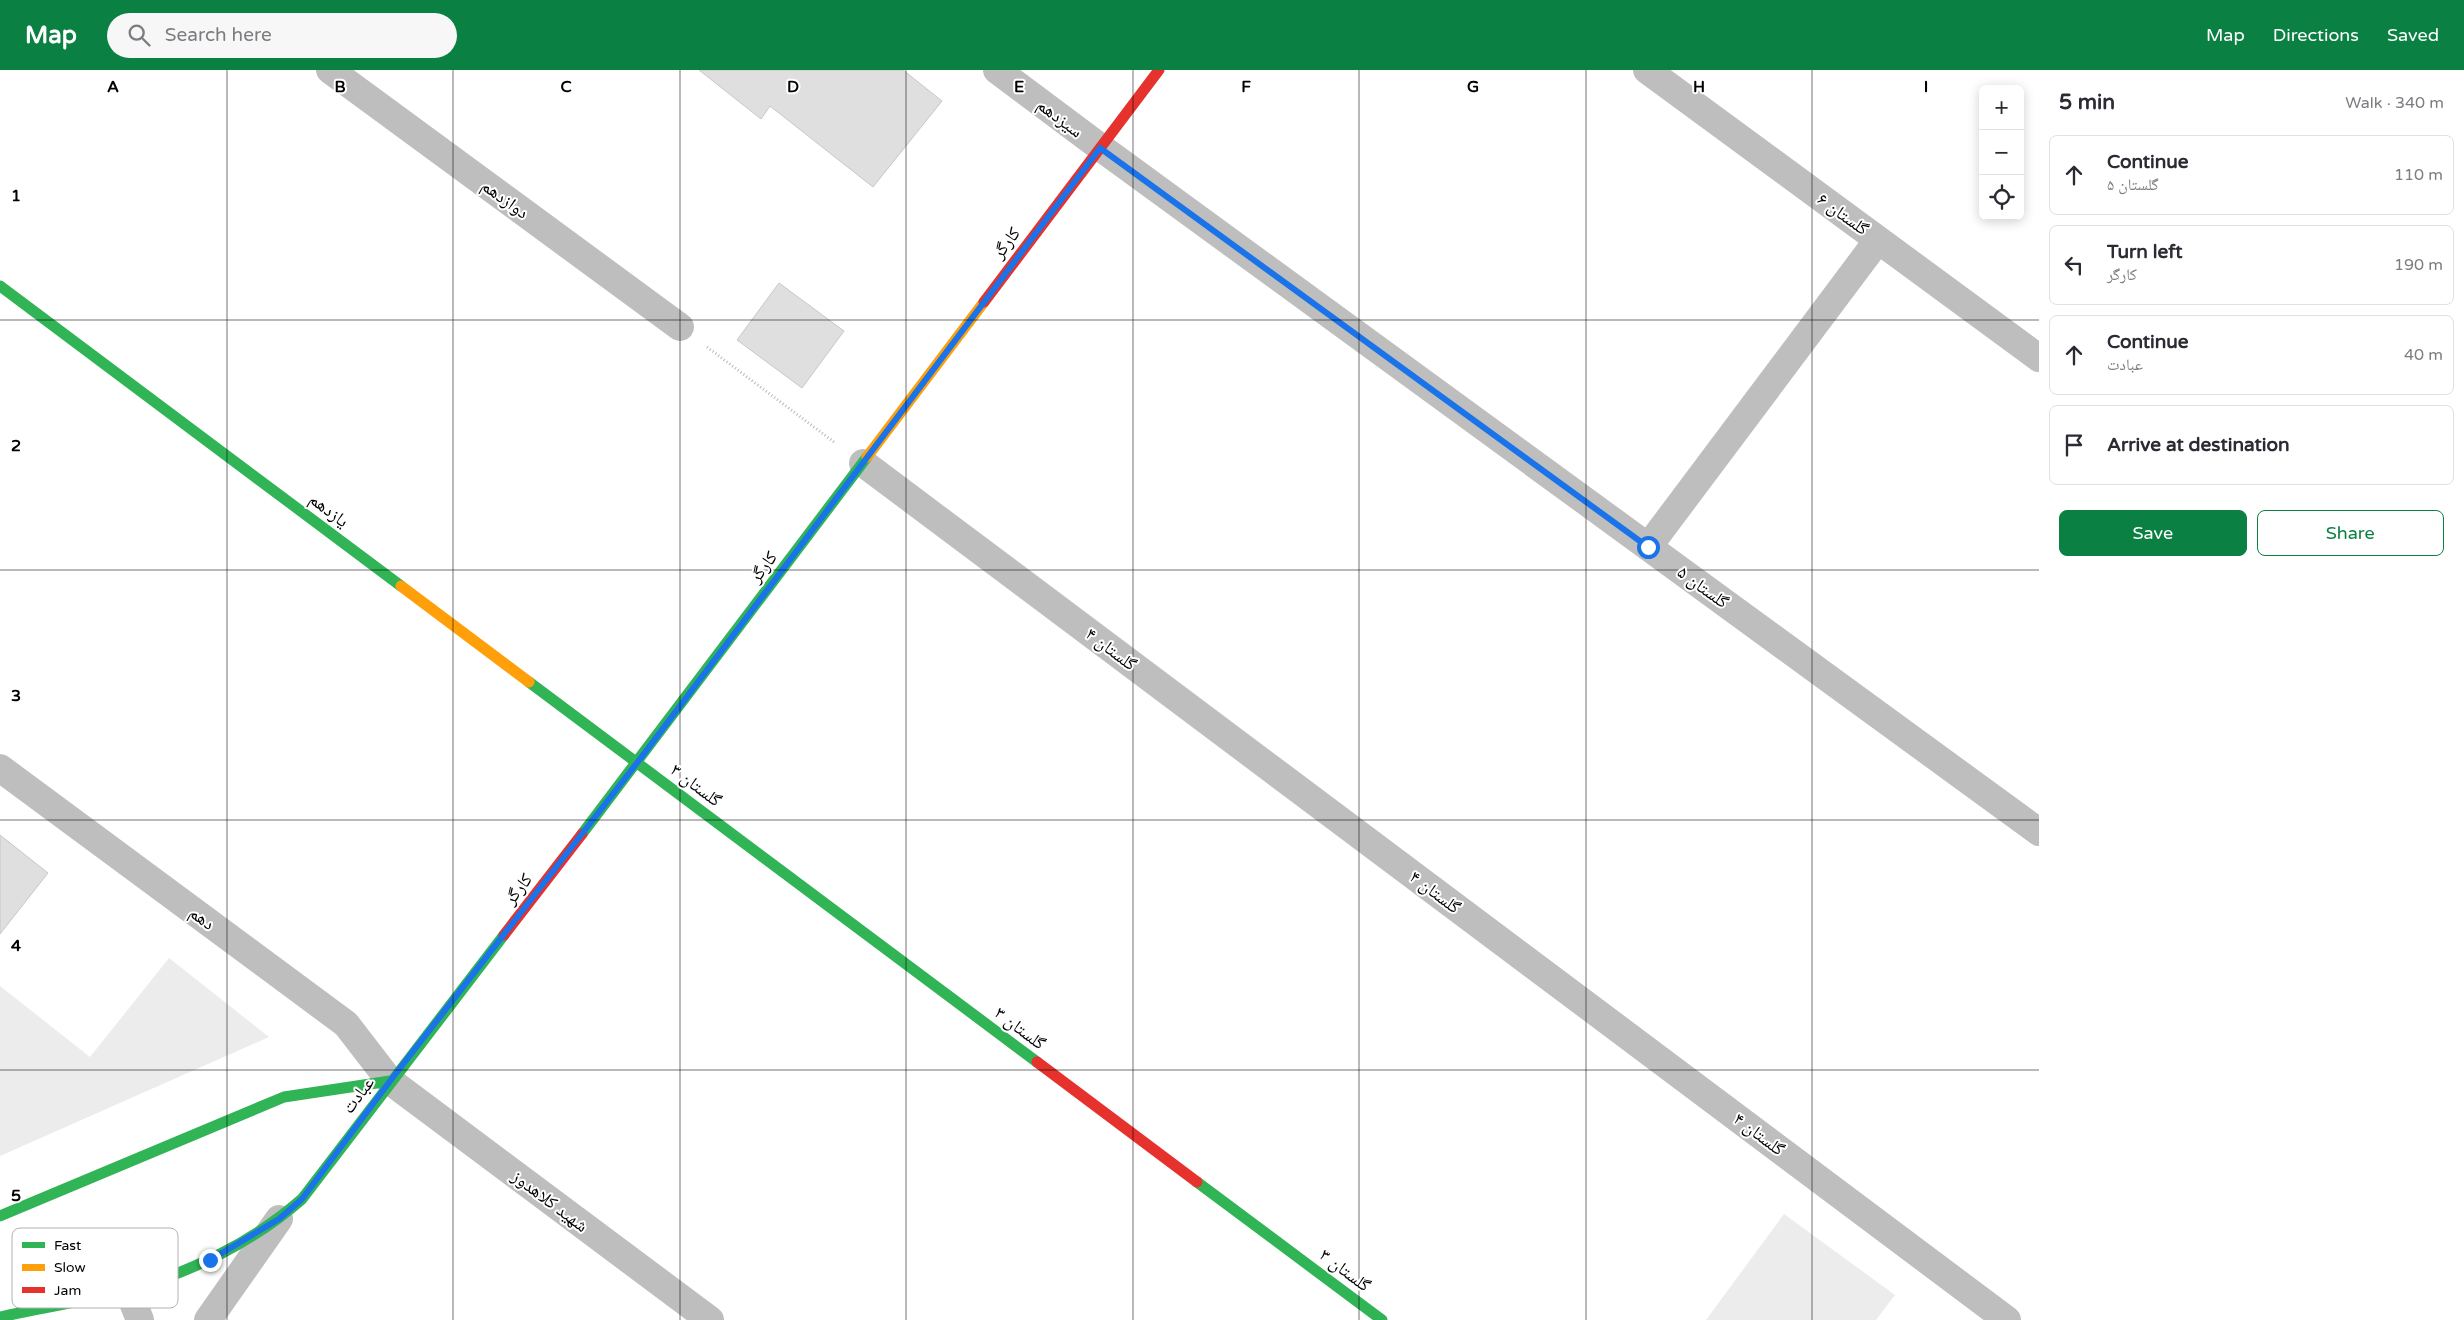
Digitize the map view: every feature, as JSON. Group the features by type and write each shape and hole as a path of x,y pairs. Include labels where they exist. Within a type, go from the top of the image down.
{"street":[{"name":"دوازدهم","path":"330,70 680,327"},
{"name":"سیزدهم","path":"997,70 1100,148"},
{"name":"کارگر","path":"390,1081 637,763 1159,70"},
{"name":"گلستان ۶","path":"1647,70 2039,358"},
{"name":"گلستان ۵","path":"1100,148 2039,832"},
{"path":"1648,547 1878,240"},
{"name":"یازدهم","path":"0,286 637,763"},
{"name":"گلستان ۴","path":"863,463 2007,1320"},
{"name":"گلستان ۳","path":"637,763 1382,1320"},
{"name":"دهم","path":"0,768 346,1024 390,1081"},
{"name":"عبادت","path":"0,1216 284,1096 390,1081"},
{"name":"عبادت","path":"178,1272 210,1260 279,1219 302,1199 390,1081"},
{"name":"شهید کلاهدوز","path":"390,1081 710,1320"},
{"path":"208,1320 279,1219"},
{"name":"عبادت","path":"0,1318 46,1308"},
{"path":"135,1308 140,1320"}],"path":[{"path":"680,327 863,463"}],"shaded area":[{"path":"169,958 269,1037 0,1156 0,986 90,1057"},
{"path":"1784,1214 1895,1295 1876,1320 1706,1320"}],"building":[{"path":"699,70 903,70 942,101 873,187 770,106 761,119"},
{"path":"779,283 844,331 802,388 737,340"},
{"path":"0,835 48,873 0,934"}],"traffic: fast":[{"path":"0,286 401,586"},
{"path":"582,834 867,457"},
{"path":"529,682 1037,1062"},
{"path":"178,1273 242,1242 283,1215 302,1199 504,935"},
{"path":"0,1216 284,1097 390,1081"},
{"path":"1197,1182 1382,1320"},
{"path":"0,1317 45,1308"}],"traffic: slow":[{"path":"867,457 984,302"},
{"path":"401,586 529,682"}],"traffic: jam":[{"path":"984,302 1159,70"},
{"path":"504,935 582,834"},
{"path":"1037,1062 1197,1182"}],"route":[{"path":"210,1260 279,1219 302,1199 390,1081 637,763 1100,148 1648,547"}]}
